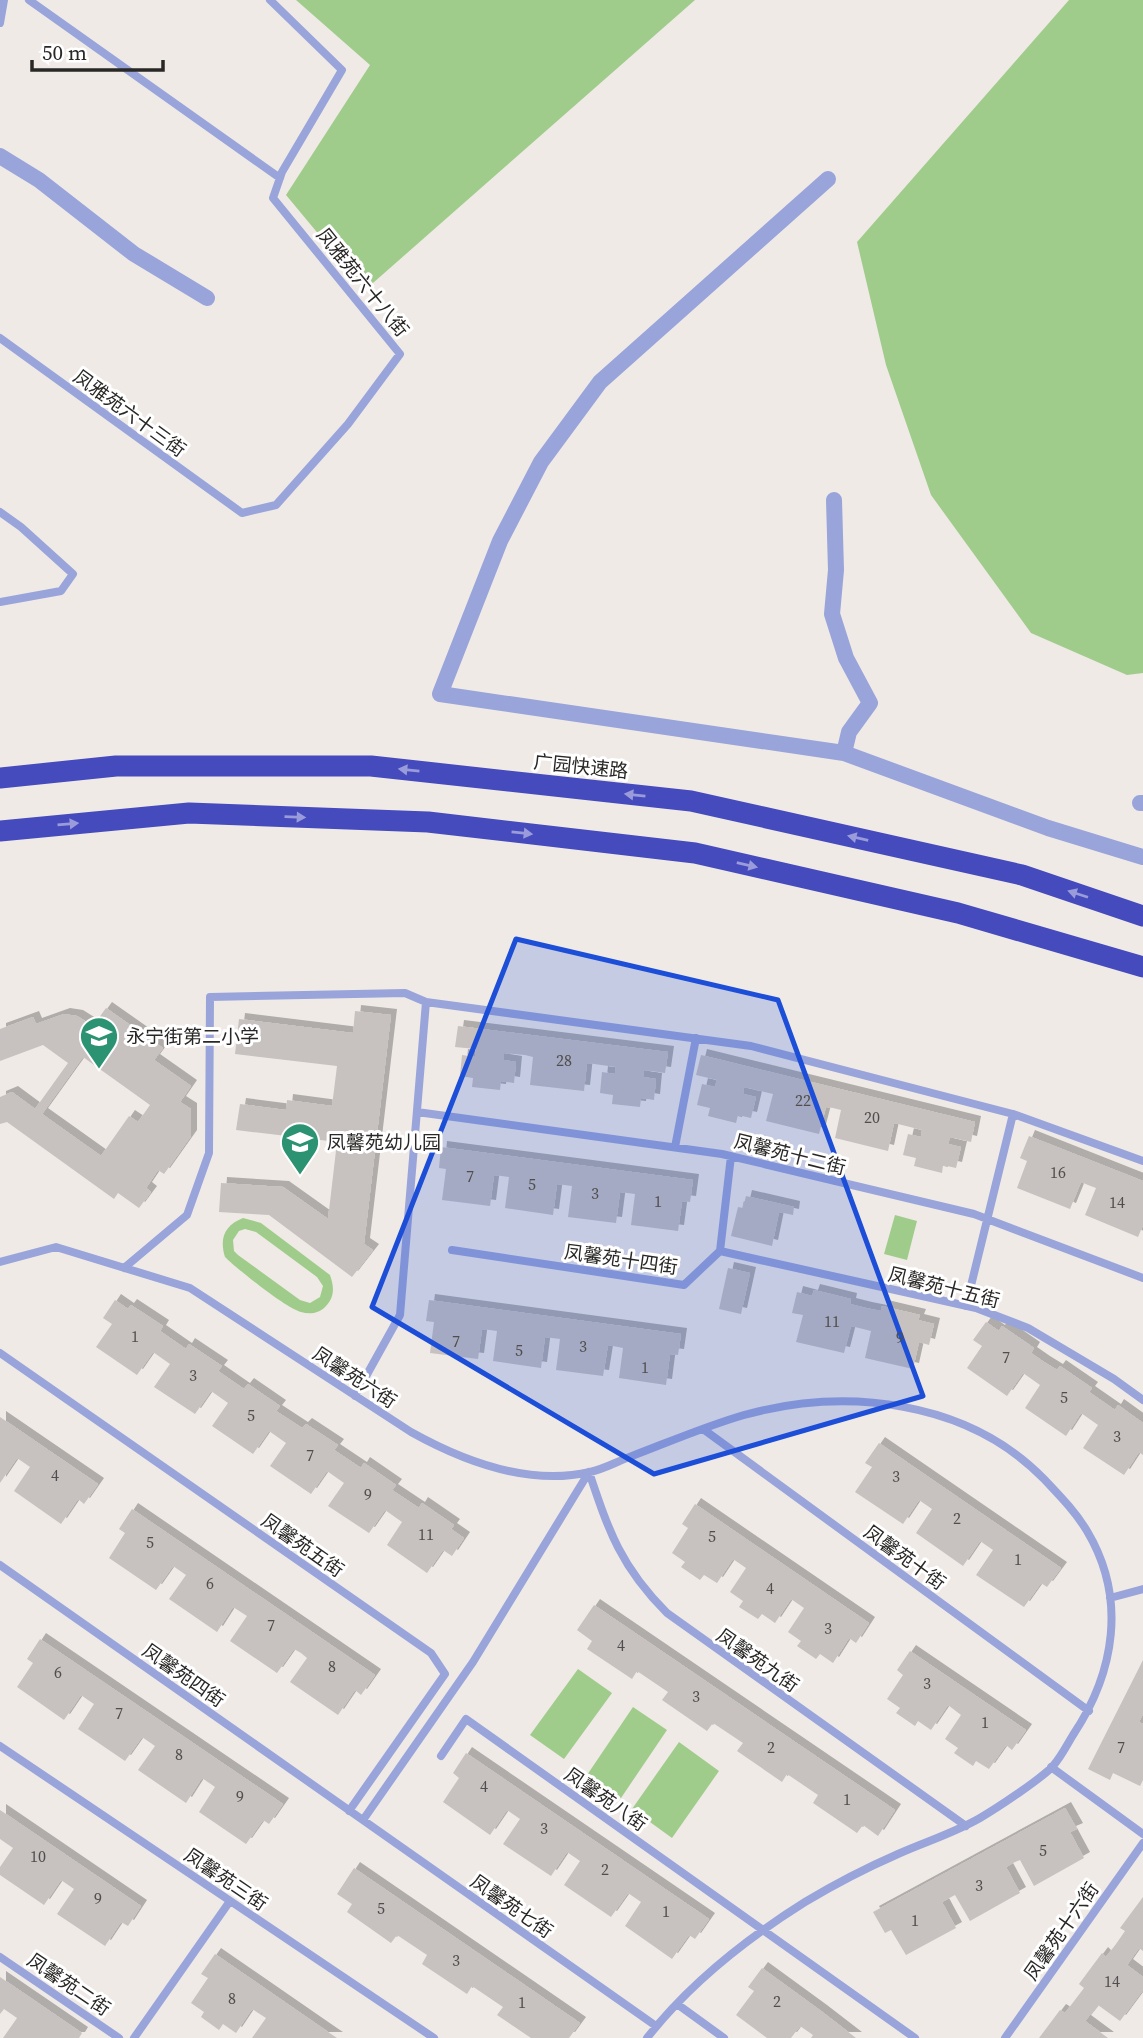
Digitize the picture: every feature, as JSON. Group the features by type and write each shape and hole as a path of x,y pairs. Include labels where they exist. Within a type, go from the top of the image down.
{"highway":[{"name":"广园快速路","path":"0,778 116,766 370,766 691,801 1021,875 1143,916"},
{"path":"0,831 189,813 428,822 695,853 958,913 1143,967"}],"street":[{"path":"0,156 39,180 134,254 207,298"},
{"path":"828,179 600,382 541,462 500,541 440,694 844,753 1048,828 1143,857"},
{"path":"834,500 836,570 832,614 846,658 870,703 849,732 844,753"}],"lane":[{"path":"0,23 4,0"},
{"path":"29,0 280,178 342,70 270,0"},
{"name":"凤雅苑六十八街","path":"242,513 276,505 348,424 400,354 273,198 280,178"},
{"name":"凤雅苑六十三街","path":"0,338 242,513"},
{"path":"0,513 21,527 73,574 61,591 0,602"},
{"path":"124,1268 187,1215 209,1153 209,997 405,993 426,1002 751,1046 1013,1114 1143,1161"},
{"path":"355,1396 400,1315 426,1002"},
{"path":"675,1147 696,1038"},
{"name":"凤馨苑十二街","path":"417,1112 731,1156 987,1219 1143,1278"},
{"path":"966,1306 1013,1114"},
{"path":"720,1251 731,1156"},
{"name":"凤馨苑六街","path":"0,1262 56,1247 190,1288 443,1451 478,1464 515,1472 552,1475 589,1472 744,1415 776,1408 831,1402 869,1401 894,1404 942,1416 977,1431 1009,1450 1039,1474 1065,1501 1087,1532 1102,1563 1110,1598 1112,1627 1109,1656 1101,1685 1089,1711 1052,1768"},
{"name":"凤馨苑十四街","path":"452,1250 684,1285 720,1251"},
{"name":"凤馨苑十五街","path":"720,1251 966,1306 1028,1328 1114,1379 1143,1400"},
{"name":"凤馨苑五街","path":"0,1353 431,1653 445,1674 349,1811"},
{"name":"凤馨苑十街","path":"703,1429 1089,1711"},
{"path":"363,1820 473,1662 589,1472"},
{"name":"凤馨苑九街","path":"589,1472 616,1547 638,1582 667,1613 966,1826"},
{"name":"凤馨苑四街","path":"0,1565 349,1811"},
{"path":"1110,1598 1143,1589"},
{"name":"凤馨苑八街","path":"440,1756 466,1719 763,1930"},
{"name":"凤馨苑三街","path":"0,1746 434,2038"},
{"path":"647,2038 677,2004 733,1952 804,1902 850,1876 966,1826 1052,1768 1143,1834"},
{"name":"凤馨苑七街","path":"349,1811 656,2026"},
{"name":"凤馨苑十六街","path":"1005,2038 1143,1843"},
{"path":"134,2038 230,1901"},
{"path":"763,1930 915,2038"},
{"name":"凤馨苑二街","path":"0,1956 119,2038"},
{"path":"677,2004 724,2038"}],"highlighted area":[{"path":"516,939 778,1000 923,1396 654,1474 372,1307"}],"green space":[{"path":"296,0 695,0 365,290 286,195 370,65"},
{"path":"1069,0 1143,0 1143,673 1127,675 1031,633 931,495 886,365 857,242"},
{"path":"895,1215 917,1221 907,1260 884,1254"},
{"path":"243,1218 261,1223 330,1275 333,1291 326,1306 311,1313 294,1309 262,1288 225,1257 225,1233 232,1224","holes":["245,1229 256,1232 317,1277 323,1286 320,1297 310,1303 300,1300 234,1251 233,1240 239,1231"]},
{"path":"578,1669 612,1693 564,1759 530,1735"},
{"path":"633,1707 667,1730 621,1798 587,1775"},
{"path":"679,1742 719,1771 672,1838 632,1809"}],"building":[{"path":"106,1008 163,1048 154,1060 191,1086 180,1102 191,1109 191,1136 164,1174 158,1170 146,1188 151,1192 139,1208 118,1193 114,1199 7,1122 0,1124 0,1097 12,1092 35,1109 68,1063 43,1045 0,1061 0,1029 33,1017 36,1024 64,1014 77,1016 93,1026","holes":["83,1057 150,1105 138,1122 129,1116 101,1156 42,1114"]},
{"path":"355,1011 391,1015 364,1244 373,1250 352,1277 269,1215 219,1212 221,1183 283,1187 328,1219 337,1142 236,1130 240,1104 286,1110 287,1100 332,1106 337,1066 235,1054 239,1019 353,1033"},
{"path":"458,1026 668,1052 665,1073 644,1070 643,1077 656,1079 654,1100 641,1098 640,1107 612,1104 613,1095 600,1093 602,1072 615,1074 616,1067 587,1063 584,1091 530,1085 533,1057 525,1055 504,1053 504,1060 516,1062 514,1083 501,1081 500,1090 472,1087 473,1078 460,1076 462,1055 475,1057 476,1049 455,1047"},
{"path":"701,1055 975,1122 971,1142 950,1137 948,1144 961,1147 956,1168 943,1165 942,1173 914,1166 916,1158 903,1155 908,1134 921,1137 922,1130 894,1123 888,1151 835,1138 841,1110 833,1108 826,1107 819,1134 766,1121 773,1094 744,1087 743,1094 756,1097 751,1118 738,1115 736,1123 708,1116 710,1108 697,1105 702,1084 715,1087 717,1080 696,1075"},
{"path":"1029,1136 1143,1181 1143,1225 1138,1237 1085,1215 1096,1188 1081,1182 1070,1209 1017,1188 1027,1161 1020,1158"},
{"path":"441,1147 693,1180 690,1202 682,1201 678,1231 631,1225 635,1194 620,1192 616,1223 568,1217 572,1186 557,1184 553,1215 505,1208 509,1177 494,1175 490,1206 442,1200 446,1169 439,1168"},
{"path":"746,1196 794,1207 793,1215 779,1212 772,1246 731,1236 738,1207 743,1208"},
{"path":"728,1268 750,1273 741,1314 719,1309"},
{"path":"814,1290 851,1299 850,1304 866,1308 881,1311 882,1306 920,1315 918,1320 934,1324 929,1345 919,1342 913,1369 865,1358 871,1331 851,1326 844,1353 796,1342 803,1315 792,1313 797,1292 812,1296"},
{"path":"115,1300 128,1309 131,1305 163,1326 160,1331 186,1349 189,1344 222,1366 218,1371 244,1389 248,1384 280,1406 276,1411 302,1428 306,1424 338,1445 334,1450 361,1468 364,1463 396,1485 392,1490 419,1508 422,1503 454,1525 451,1529 464,1538 452,1556 443,1550 427,1573 387,1545 402,1522 385,1510 369,1533 328,1506 344,1483 327,1471 311,1494 270,1466 286,1443 269,1431 253,1454 212,1426 228,1403 211,1391 195,1414 154,1387 170,1364 153,1352 137,1375 96,1347 112,1324 103,1318"},
{"path":"429,1300 681,1334 678,1355 670,1354 666,1385 619,1378 623,1348 608,1345 603,1376 556,1370 560,1339 545,1337 541,1368 493,1361 497,1331 482,1329 478,1359 430,1353 434,1322 426,1321"},
{"path":"986,1322 999,1331 1002,1326 1034,1348 1031,1353 1044,1362 1057,1370 1060,1366 1092,1388 1089,1392 1115,1410 1118,1405 1143,1423 1143,1455 1139,1452 1124,1475 1083,1448 1098,1425 1081,1413 1066,1436 1025,1408 1040,1385 1023,1373 1007,1396 967,1368 982,1346 973,1340"},
{"path":"0,1417 98,1484 84,1504 78,1499 61,1524 14,1491 30,1467 17,1458 0,1483"},
{"path":"879,1443 1061,1568 1047,1587 1041,1583 1024,1607 976,1575 993,1550 980,1541 963,1566 916,1533 932,1509 919,1500 903,1524 855,1492 872,1467 865,1463"},
{"path":"695,1504 869,1623 856,1643 849,1638 833,1663 820,1654 816,1659 797,1646 801,1641 788,1632 804,1608 791,1599 775,1623 762,1614 758,1619 739,1607 743,1601 730,1592 746,1568 733,1559 717,1583 704,1575 700,1580 681,1567 685,1562 672,1553 688,1528 682,1524"},
{"path":"132,1509 375,1675 361,1695 355,1690 338,1715 290,1682 307,1658 301,1653 294,1649 277,1673 230,1641 247,1616 233,1607 217,1632 169,1599 186,1575 173,1566 156,1590 109,1558 125,1533 119,1529"},
{"path":"594,1605 895,1810 878,1836 863,1825 857,1833 813,1803 818,1795 787,1774 782,1782 737,1751 743,1743 713,1723 707,1731 662,1700 668,1692 637,1671 632,1679 587,1649 592,1641 577,1630"},
{"path":"40,1639 283,1804 269,1824 263,1820 246,1844 199,1812 215,1787 202,1778 186,1803 138,1770 155,1746 142,1737 125,1761 78,1729 94,1704 81,1695 64,1720 17,1687 33,1663 27,1659"},
{"path":"910,1651 1026,1730 1012,1750 1006,1745 989,1769 976,1761 973,1766 954,1753 958,1748 945,1739 961,1715 948,1705 931,1730 918,1721 915,1726 896,1713 900,1708 887,1699 903,1675 897,1670"},
{"path":"1143,1660 1143,1714 1139,1722 1143,1724 1143,1780 1140,1786 1113,1773 1110,1780 1088,1769"},
{"path":"466,1753 709,1919 695,1939 689,1935 672,1959 625,1926 641,1902 628,1893 611,1917 564,1885 580,1861 567,1852 551,1876 503,1844 520,1819 507,1810 490,1835 443,1802 459,1778 453,1773"},
{"path":"1065,1808 1077,1829 1070,1832 1084,1858 1034,1886 1020,1860 1013,1863 1006,1867 1020,1893 970,1921 955,1895 942,1902 956,1928 906,1955 891,1930 885,1933 873,1912"},
{"path":"0,1810 141,1906 128,1926 121,1922 105,1946 57,1914 74,1889 61,1880 44,1905 0,1875 0,1867 13,1848 0,1839"},
{"path":"354,1868 580,2023 569,2038 531,2038 497,2015 503,2007 472,1986 467,1994 422,1964 427,1955 397,1935 391,1943 347,1912 352,1904 337,1894"},
{"path":"1143,1897 1143,1951 1139,1948 1127,1965 1143,1977 1143,1990 1120,2021 1098,2005 1085,2021 1108,2038 1039,2038 1060,2010 1065,2013 1084,1988 1079,1984 1102,1953 1106,1957 1116,1944 1125,1931 1120,1928"},
{"path":"215,1954 337,2038 252,2038 266,2018 252,2009 236,2033 223,2024 219,2030 201,2017 204,2012 191,2003 208,1978 201,1974"},
{"path":"762,1968 856,2038 811,2038 813,2035 800,2026 791,2038 767,2038 736,2015 754,1991 748,1987"},
{"path":"0,1977 82,2033 79,2038 3,2038 17,2018 4,2009 0,2014"}],"place":[{"name":"永宁街第二小学","path":"99,1070"},
{"name":"凤馨苑幼儿园","path":"300,1176"}]}
